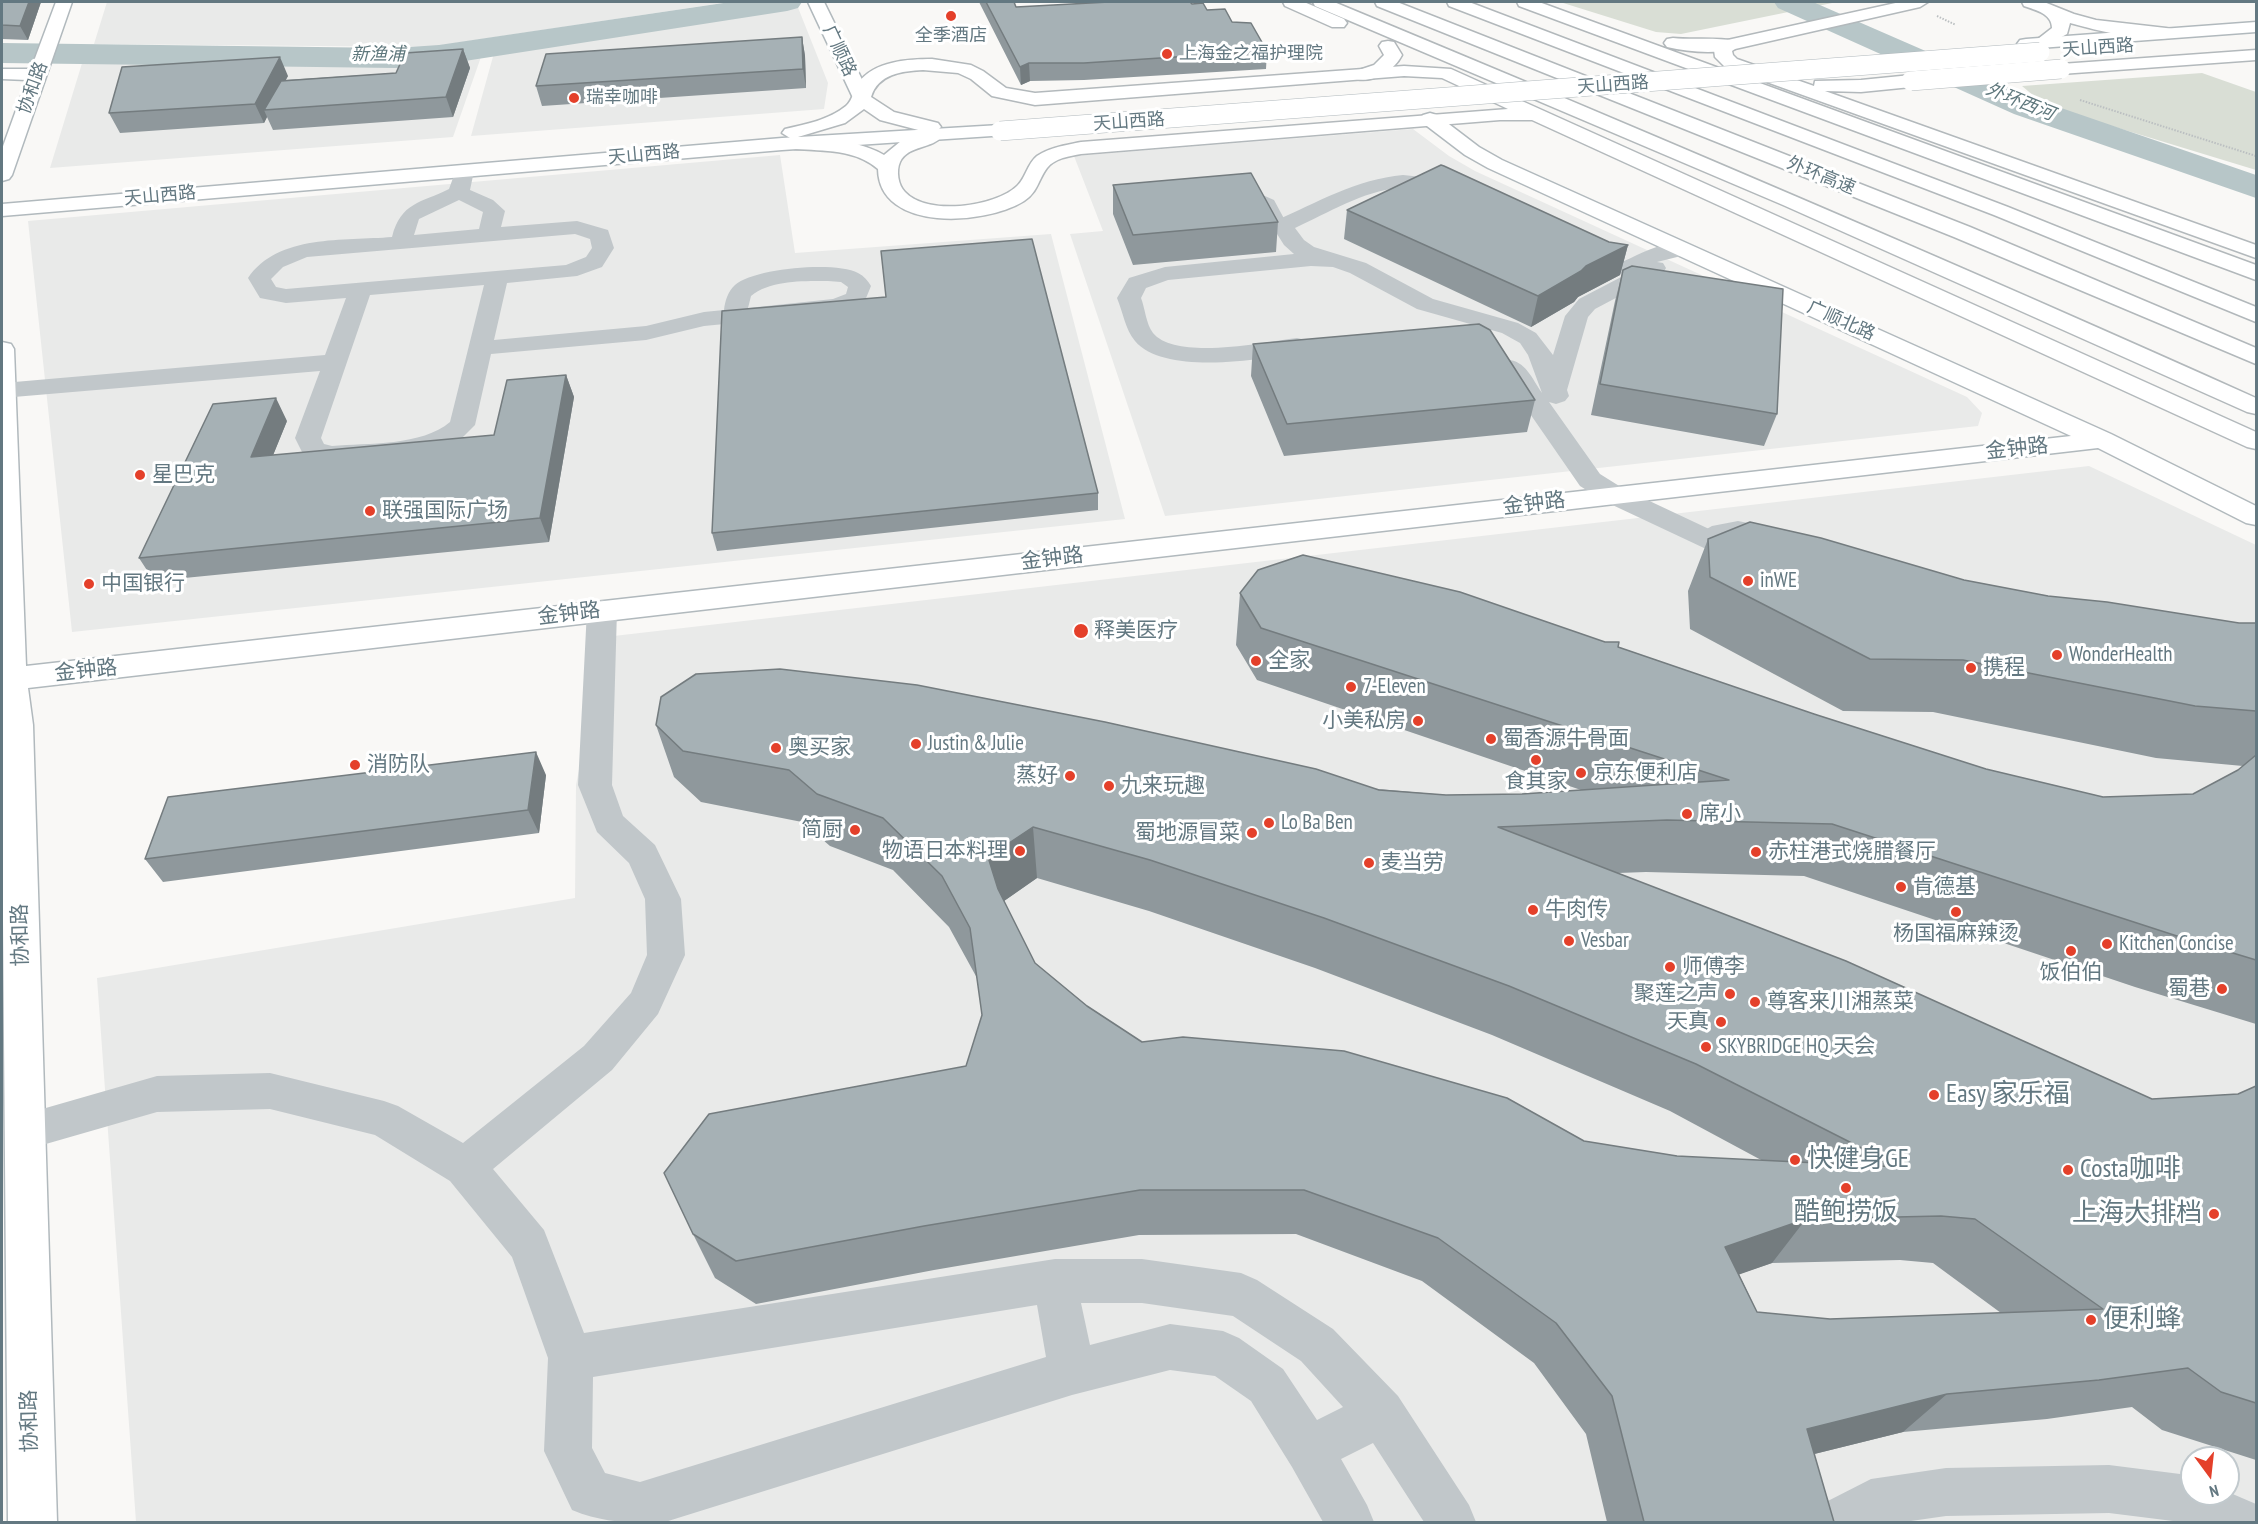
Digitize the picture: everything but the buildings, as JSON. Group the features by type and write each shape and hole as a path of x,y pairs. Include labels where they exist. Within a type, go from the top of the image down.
{"main road":[{"name":"协和路","path":"2,175 64,2"},
{"path":"1291,2 1454,76 1506,108 1553,121 2256,441"},
{"path":"1321,2 1554,99 2048,313 2256,407"},
{"name":"外环高速","path":"1383,2 1962,232 2256,357"},
{"name":"外环高速","path":"1455,2 1990,207 2256,315"},
{"path":"1525,2 2256,273"},
{"path":"1537,2 1673,43 1730,54 1770,76 2256,252"},
{"path":"1730,54 1812,26 1920,2"},
{"path":"2030,2 2055,13 2104,26 2166,33"},
{"name":"广顺路","path":"817,3 863,100"},
{"path":"2036,46 2061,30 2061,23 2055,13"},
{"name":"天山西路","path":"2,192 793,138 932,132 2256,27"},
{"name":"天山西路","path":"2036,46 2256,36"},
{"path":"1362,75 1389,62 1393,55 1388,46"},
{"path":"1770,76 1817,85 1861,86 2256,55"},
{"path":"793,138 854,110 863,100 866,87 877,75 895,69 922,65 963,69 976,75 998,92 1014,97 1035,99 1426,71 1454,76"},
{"path":"2,74 40,69"},
{"path":"1861,86 1855,93 1859,102 1871,112"},
{"path":"863,100 887,116 932,132"},
{"path":"793,138 862,151 877,158 887,167 891,188 904,202 932,210 962,212 991,206 1015,197 1030,184 1036,169 1044,160 1081,148 1430,119 1506,108"},
{"name":"广顺北路","path":"1430,119 1472,151 1495,164 2102,440 2256,517"},
{"path":"887,167 892,157 900,150 932,132"},
{"name":"天山西路","path":"2,210 464,171 793,138"},
{"name":"协和路","path":"2,348 6,680 17,725 32,1522"},
{"name":"金钟路","path":"6,680 2102,440"}],"street":[{"path":"401,242 409,219 420,209 443,201 459,192 464,171"},
{"path":"1470,199 1448,189 1425,183 1396,182 1371,188 1283,226 1293,244 1308,253 1358,268 1425,303 1510,328 1528,338 1540,354 1559,406 1609,478 1614,495"},
{"path":"459,192 468,198 487,203 494,211 489,235"},
{"path":"577,227 600,235 603,248 594,262 569,271 495,285 358,298 286,296 268,292 259,278 275,262 303,251 489,235 577,227"},
{"path":"1567,245 1610,265 1622,268 1632,266 1655,255 1681,249"},
{"path":"1554,390 1577,316 1587,304 1669,261 1681,249"},
{"path":"1322,343 1194,356 1162,351 1144,338 1129,298 1137,283 1165,274 1311,260 1336,260"},
{"path":"358,298 308,438 312,450 332,454 421,447 447,438 462,425 495,285"},
{"path":"481,348 646,333 704,319 736,315"},
{"path":"1490,351 1514,370 1590,480 1614,495 1774,568"},
{"path":"3,391 334,362"},
{"path":"465,1167 598,1058 645,1003 666,955 663,900 643,855 609,823 594,785 603,610"},
{"path":"25,1131 157,1094 270,1091 384,1119 465,1167 529,1245 571,1358 568,1451 589,1493 640,1506 1072,1372 1170,1347 1224,1354 1267,1385 1309,1450 1350,1522"},
{"path":"571,1358 1055,1281 1142,1281 1241,1295 1317,1345 1381,1413 1452,1522"},
{"path":"1055,1281 1072,1372"},
{"path":"1309,1450 1381,1413"},
{"path":"1837,1522 1871,1503 1946,1492 2109,1489 2188,1499 2240,1522"}],"lane":[{"path":"1241,191 1250,192 1270,202 1283,226"},
{"path":"1703,535 1719,527 1734,524 1771,535"}],"path":[{"path":"1933,14 1956,25"},
{"path":"2080,100 2256,156"}],"shaded area":[{"path":"107,2 729,2 429,47 94,44"},
{"path":"1560,2 1837,2 1681,34 1656,32"},
{"path":"797,5 828,83 824,109 471,136 494,53"},
{"path":"482,54 453,137 50,168 83,60 426,61"},
{"path":"2202,73 2256,92 2256,170 2046,106 2022,86"},
{"path":"1413,129 1449,156 1475,171 1967,397 1982,413 1978,426 1165,516 1070,234 1103,231 1074,156"},
{"name":"联强国际广场","path":"780,155 795,253 1051,234 1125,519 72,632 28,221"},
{"path":"2089,466 2256,545 2256,1522 136,1522 97,978 575,898 576,785 605,637"}],"waterway":[{"name":"新渔浦","path":"2,53 395,58 439,55 787,2"},
{"name":"外环西河","path":"1789,2 2026,107 2256,187"}],"place":[{"name":"全季酒店","path":"951,16"},
{"name":"上海金之福护理院","path":"1167,54"},
{"name":"瑞幸咖啡","path":"574,98"},
{"name":"星巴克","path":"140,475"},
{"name":"联强国际广场","path":"370,511"},
{"name":"inWE","path":"1748,581"},
{"name":"中国银行","path":"89,584"},
{"name":"释美医疗","path":"1081,631"},
{"name":"WonderHealth","path":"2057,655"},
{"name":"全家","path":"1256,661"},
{"name":"携程","path":"1971,668"},
{"name":"7-Eleven","path":"1351,687"},
{"name":"小美私房","path":"1418,721"},
{"name":"蜀香源牛骨面","path":"1491,739"},
{"name":"Justin & Julie","path":"916,744"},
{"name":"奥买家","path":"776,748"},
{"name":"食其家","path":"1536,760"},
{"name":"消防队","path":"355,765"},
{"name":"京东便利店","path":"1581,773"},
{"name":"蒸好","path":"1070,776"},
{"name":"九来玩趣","path":"1109,786"},
{"name":"席小","path":"1687,814"},
{"name":"Lo Ba Ben","path":"1269,823"},
{"name":"简厨","path":"855,830"},
{"name":"蜀地源冒菜","path":"1252,833"},
{"name":"物语日本料理","path":"1020,851"},
{"name":"赤柱港式烧腊餐厅","path":"1756,852"},
{"name":"麦当劳","path":"1369,863"},
{"name":"肯德基","path":"1901,887"},
{"name":"牛肉传","path":"1533,910"},
{"name":"杨国福麻辣烫","path":"1956,912"},
{"name":"Vesbar","path":"1569,941"},
{"name":"Kitchen Concise","path":"2107,944"},
{"name":"饭伯伯","path":"2071,951"},
{"name":"师傅李","path":"1670,967"},
{"name":"蜀巷","path":"2222,989"},
{"name":"聚莲之声","path":"1730,994"},
{"name":"尊客来川湘蒸菜","path":"1755,1002"},
{"name":"天真","path":"1721,1022"},
{"name":"SKYBRIDGE HQ 天会","path":"1706,1047"},
{"name":"Easy 家乐福","path":"1934,1095"},
{"name":"快健身GE","path":"1795,1160"},
{"name":"Costa咖啡","path":"2068,1170"},
{"name":"酷鲍捞饭","path":"1846,1188"},
{"name":"上海大排档","path":"2214,1214"},
{"name":"便利蜂","path":"2091,1320"}]}
